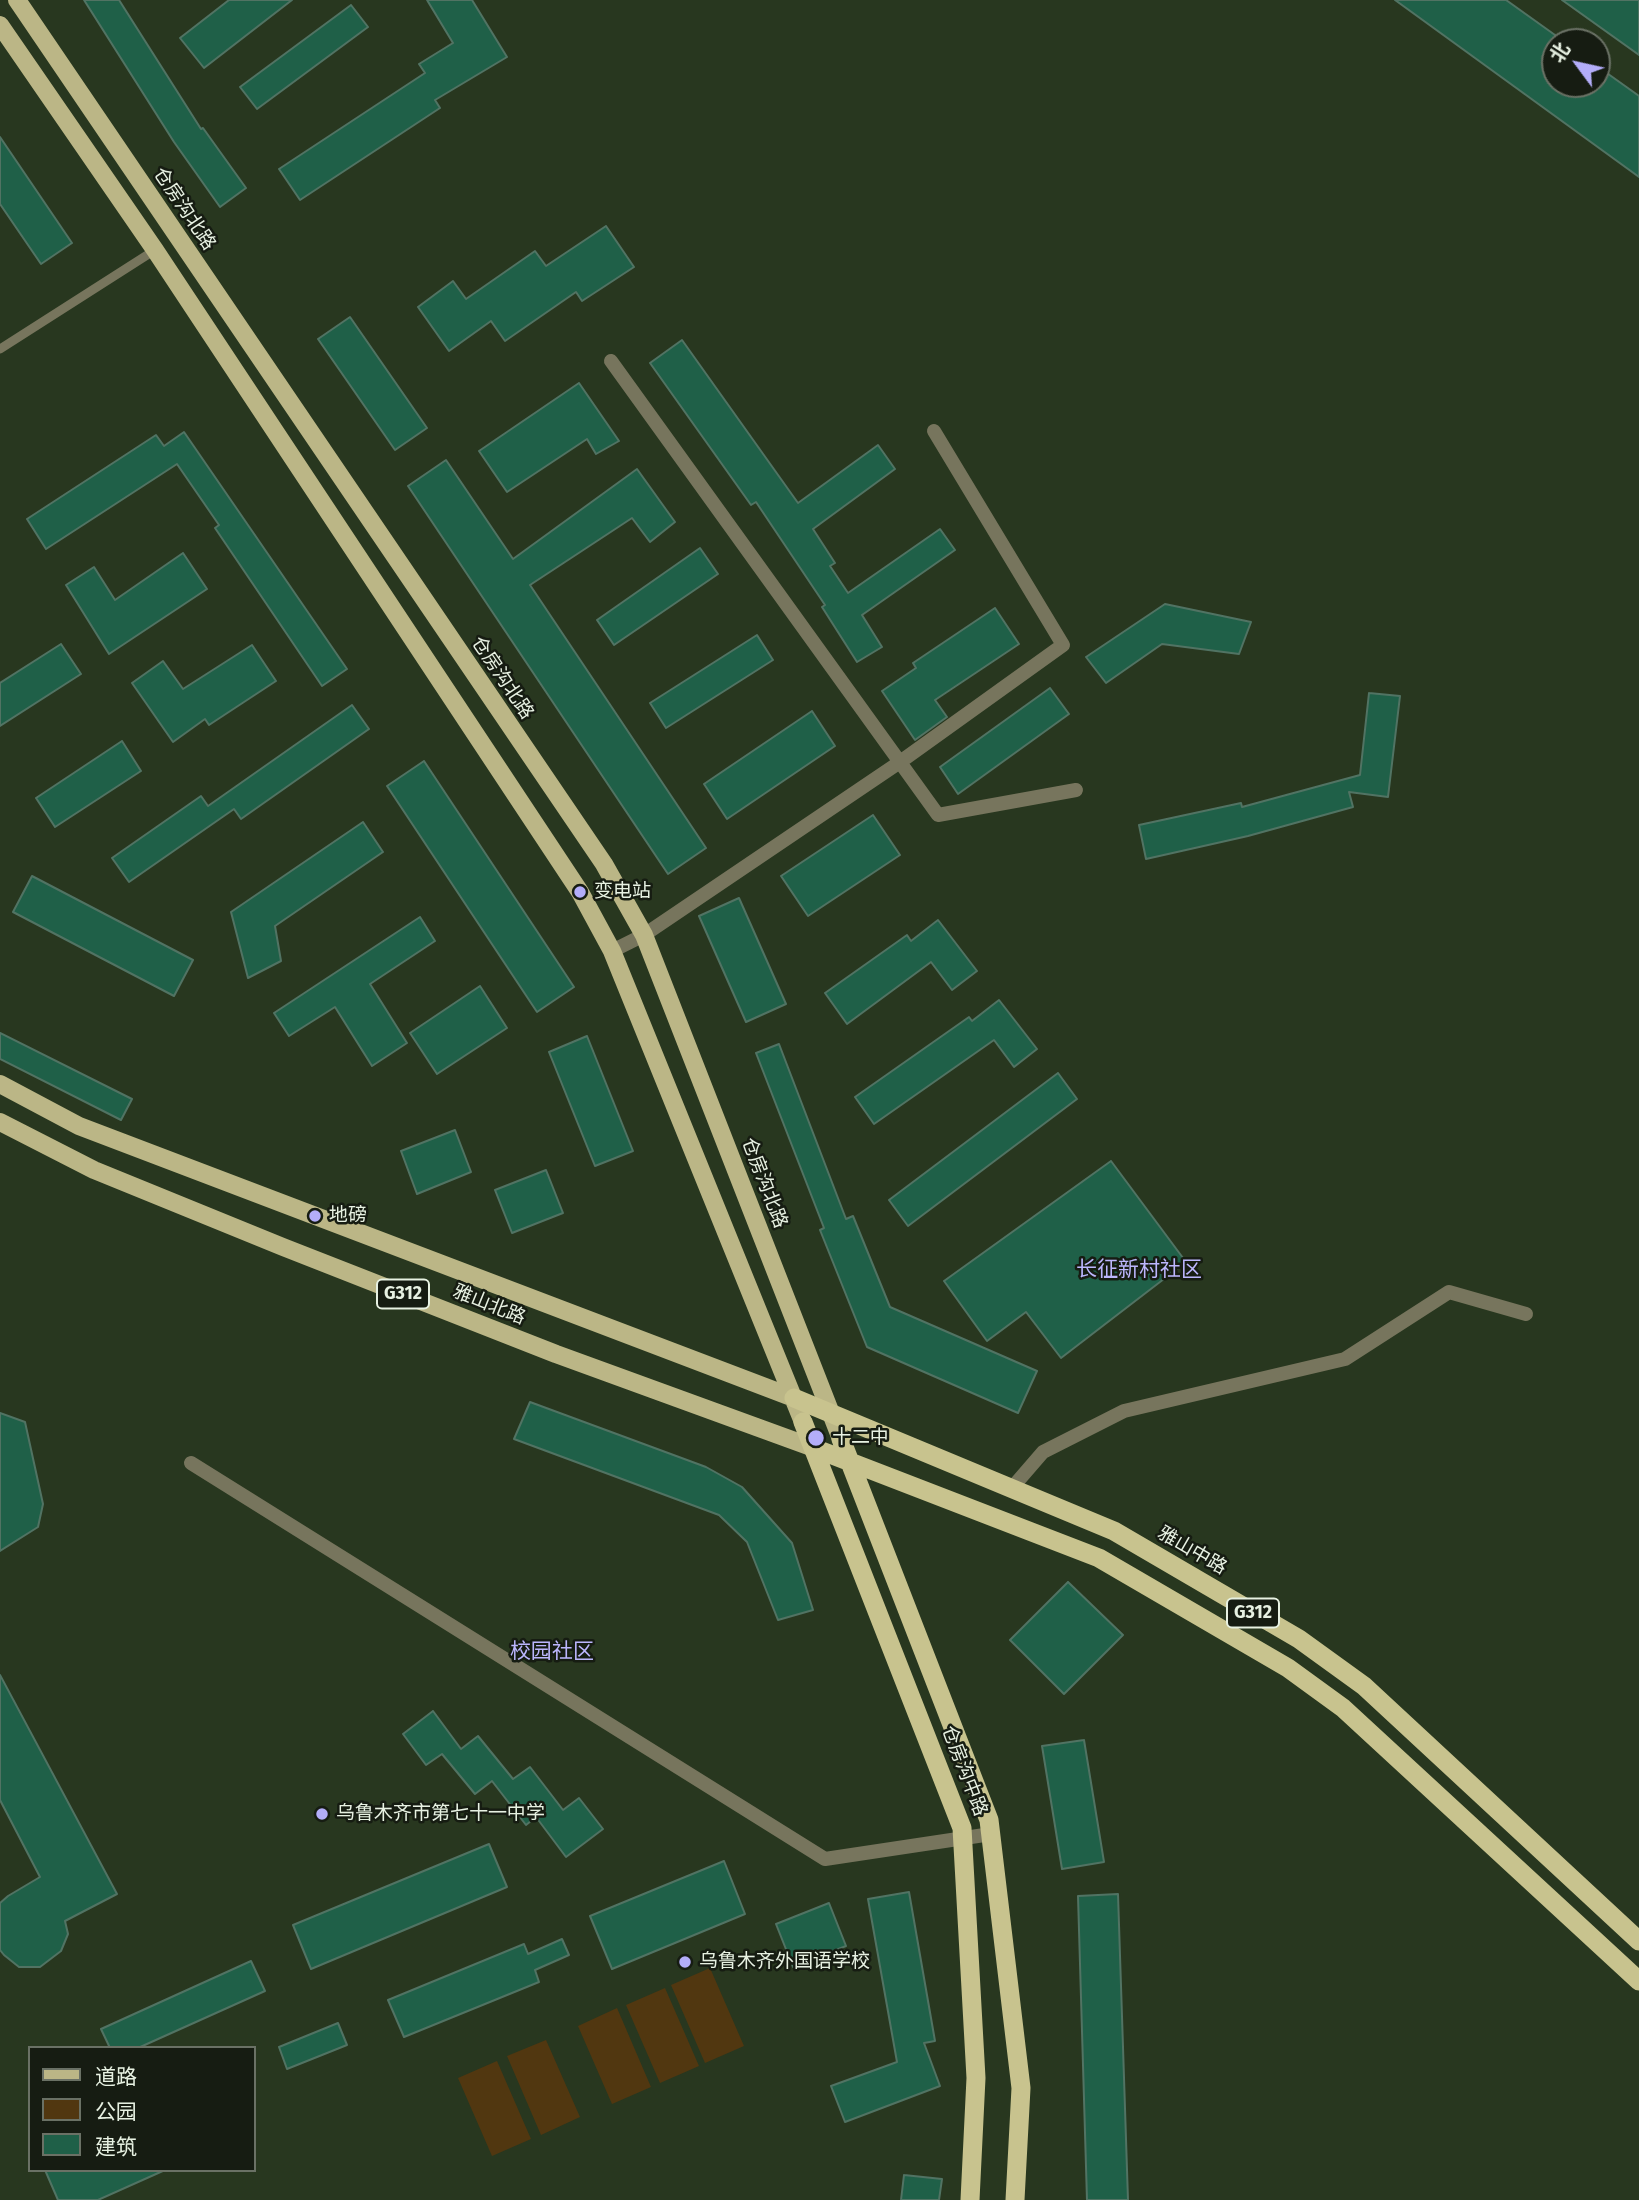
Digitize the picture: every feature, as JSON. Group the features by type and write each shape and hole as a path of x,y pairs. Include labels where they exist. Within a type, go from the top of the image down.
{"highway":[{"name":"雅山中路","path":"794,1398 1114,1531 1299,1639 1364,1686 1639,1941"},
{"name":"仓房沟中路","path":"803,1422 962,1828 976,2078 971,2200"},
{"name":"仓房沟中路","path":"841,1438 989,1820 1021,2088 1015,2200"},
{"name":"G312","path":"814,1448 1099,1558 1288,1668 1343,1708 1639,1981"}],"main road":[{"name":"仓房沟北路","path":"17,0 604,864 644,934 841,1438"},
{"path":"0,25 155,250 580,892 612,951 803,1422"},
{"name":"雅山北路","path":"0,1084 79,1126 794,1398"},
{"name":"雅山北路","path":"0,1122 94,1170 296,1252 556,1354 814,1448"}],"street":[{"path":"611,361 938,815 1076,790"},
{"path":"612,951 644,934 900,762 1063,646 934,431"},
{"path":"1011,1489 1044,1452 1124,1410 1345,1359 1449,1292 1526,1314"},
{"path":"191,1463 825,1859 991,1834"}],"lane":[{"path":"0,349 155,250"}],"green space":[{"path":"710,1968 744,2046 705,2063 671,1985"},
{"path":"665,1988 699,2066 660,2083 626,2005"},
{"path":"617,2008 651,2087 612,2104 578,2026"},
{"path":"546,2040 580,2117 541,2135 507,2056"},
{"path":"497,2061 531,2139 492,2156 458,2078"}],"building":[{"path":"84,0 119,0 201,129 203,128 246,188 220,207 174,142"},
{"path":"229,0 292,0 204,68 180,38"},
{"path":"427,0 472,0 507,57 435,100 440,108 300,200 279,169 425,73 419,64 453,43"},
{"path":"1395,0 1506,0 1545,28 1541,28 1541,98 1611,98 1611,76 1639,96 1639,177"},
{"path":"1562,0 1639,0 1639,55 1611,35 1611,28 1601,28"},
{"path":"351,5 368,27 257,109 240,87"},
{"path":"0,137 72,243 41,264 0,204"},
{"path":"606,226 634,267 582,301 576,292 505,341 491,321 449,351 418,307 453,281 466,299 535,251 546,266"},
{"path":"350,317 427,428 395,450 318,339"},
{"path":"682,340 798,503 878,445 895,469 813,529 835,563 830,566 848,593 940,529 955,550 862,615 882,647 857,662 822,607 825,605 756,502 751,505 650,363"},
{"path":"579,383 619,441 596,454 587,439 507,492 479,451"},
{"path":"184,432 347,669 322,686 215,528 219,525 177,464 46,549 27,519 156,435 164,446"},
{"path":"446,460 513,559 637,469 675,522 650,542 632,518 530,585 706,848 668,874 408,486"},
{"path":"700,548 718,574 614,645 597,620"},
{"path":"183,553 207,589 109,654 66,585 94,567 115,600"},
{"path":"1165,604 1251,622 1239,654 1162,644 1106,683 1086,657"},
{"path":"995,608 1019,644 935,700 947,717 915,740 882,691 916,668 913,663"},
{"path":"757,635 773,660 666,728 650,703"},
{"path":"61,644 81,674 0,726 0,683"},
{"path":"252,645 276,681 209,725 205,719 173,742 132,683 163,661 183,689"},
{"path":"1050,688 1069,714 958,794 940,767"},
{"path":"1369,693 1400,696 1388,797 1349,792 1353,807 1248,836 1146,859 1139,825 1241,803 1242,807 1360,775"},
{"path":"352,705 369,729 241,819 234,809 129,882 112,858 201,796 208,806"},
{"path":"812,711 835,746 727,819 704,784"},
{"path":"122,741 141,771 55,827 36,798"},
{"path":"424,761 574,987 537,1012 387,786"},
{"path":"873,815 900,855 808,916 781,876"},
{"path":"363,822 383,852 275,926 281,961 248,978 231,912"},
{"path":"32,876 193,960 174,996 13,912"},
{"path":"739,898 786,1004 746,1022 699,916"},
{"path":"420,917 435,941 370,984 407,1043 372,1066 335,1007 289,1036 274,1013"},
{"path":"938,920 977,971 952,990 931,962 847,1024 825,993 907,935 911,941"},
{"path":"480,986 507,1028 437,1074 410,1033"},
{"path":"999,1000 1037,1049 1014,1067 994,1040 874,1124 855,1097 969,1017 972,1021"},
{"path":"0,1033 132,1099 121,1120 0,1059"},
{"path":"587,1036 633,1151 595,1166 549,1052"},
{"path":"779,1044 846,1219 853,1216 890,1307 1037,1371 1018,1413 867,1347 820,1230 824,1228 756,1053"},
{"path":"1058,1073 1077,1099 908,1226 889,1200"},
{"path":"455,1130 471,1172 417,1194 401,1151"},
{"path":"1111,1161 1186,1262 1061,1358 1026,1312 987,1341 944,1281"},
{"path":"546,1170 563,1213 512,1233 495,1190"},
{"path":"530,1402 706,1467 742,1487 792,1543 813,1610 778,1620 747,1542 719,1515 514,1439"},
{"path":"0,1413 25,1422 43,1504 38,1527 0,1551"},
{"path":"1068,1582 1123,1635 1064,1694 1010,1640"},
{"path":"0,1675 117,1894 65,1921 68,1934 61,1951 40,1967 19,1967 0,1950 0,1903 40,1877 0,1800"},
{"path":"433,1711 461,1749 478,1736 513,1779 530,1767 563,1810 579,1798 603,1829 566,1857 536,1817 526,1825 492,1781 475,1794 442,1754 426,1765 403,1734"},
{"path":"1084,1740 1104,1862 1062,1869 1042,1746"},
{"path":"489,1844 507,1887 311,1969 293,1925"},
{"path":"724,1861 745,1914 612,1969 590,1916"},
{"path":"909,1892 935,2041 924,2043 940,2086 845,2122 831,2086 897,2062 868,1899"},
{"path":"1118,1894 1128,2200 1087,2200 1078,1896"},
{"path":"829,1903 846,1946 793,1967 776,1924"},
{"path":"562,1939 569,1955 535,1970 539,1982 404,2037 388,2000 524,1944 528,1954"},
{"path":"251,1961 265,1991 142,2046 109,2046 101,2029"},
{"path":"338,2023 347,2045 287,2069 279,2047"},
{"path":"46,2172 161,2172 98,2200 58,2200"},
{"path":"904,2175 942,2179 939,2200 901,2200"}],"place":[{"name":"变电站","path":"580,892"},
{"name":"地磅","path":"315,1216"},
{"name":"十二中","path":"816,1438"},
{"name":"乌鲁木齐市第七十一中学","path":"322,1814"},
{"name":"乌鲁木齐外国语学校","path":"685,1962"}],"district":[{"name":"长征新村社区","path":"1139,1270"},
{"name":"校园社区","path":"552,1652"}]}
